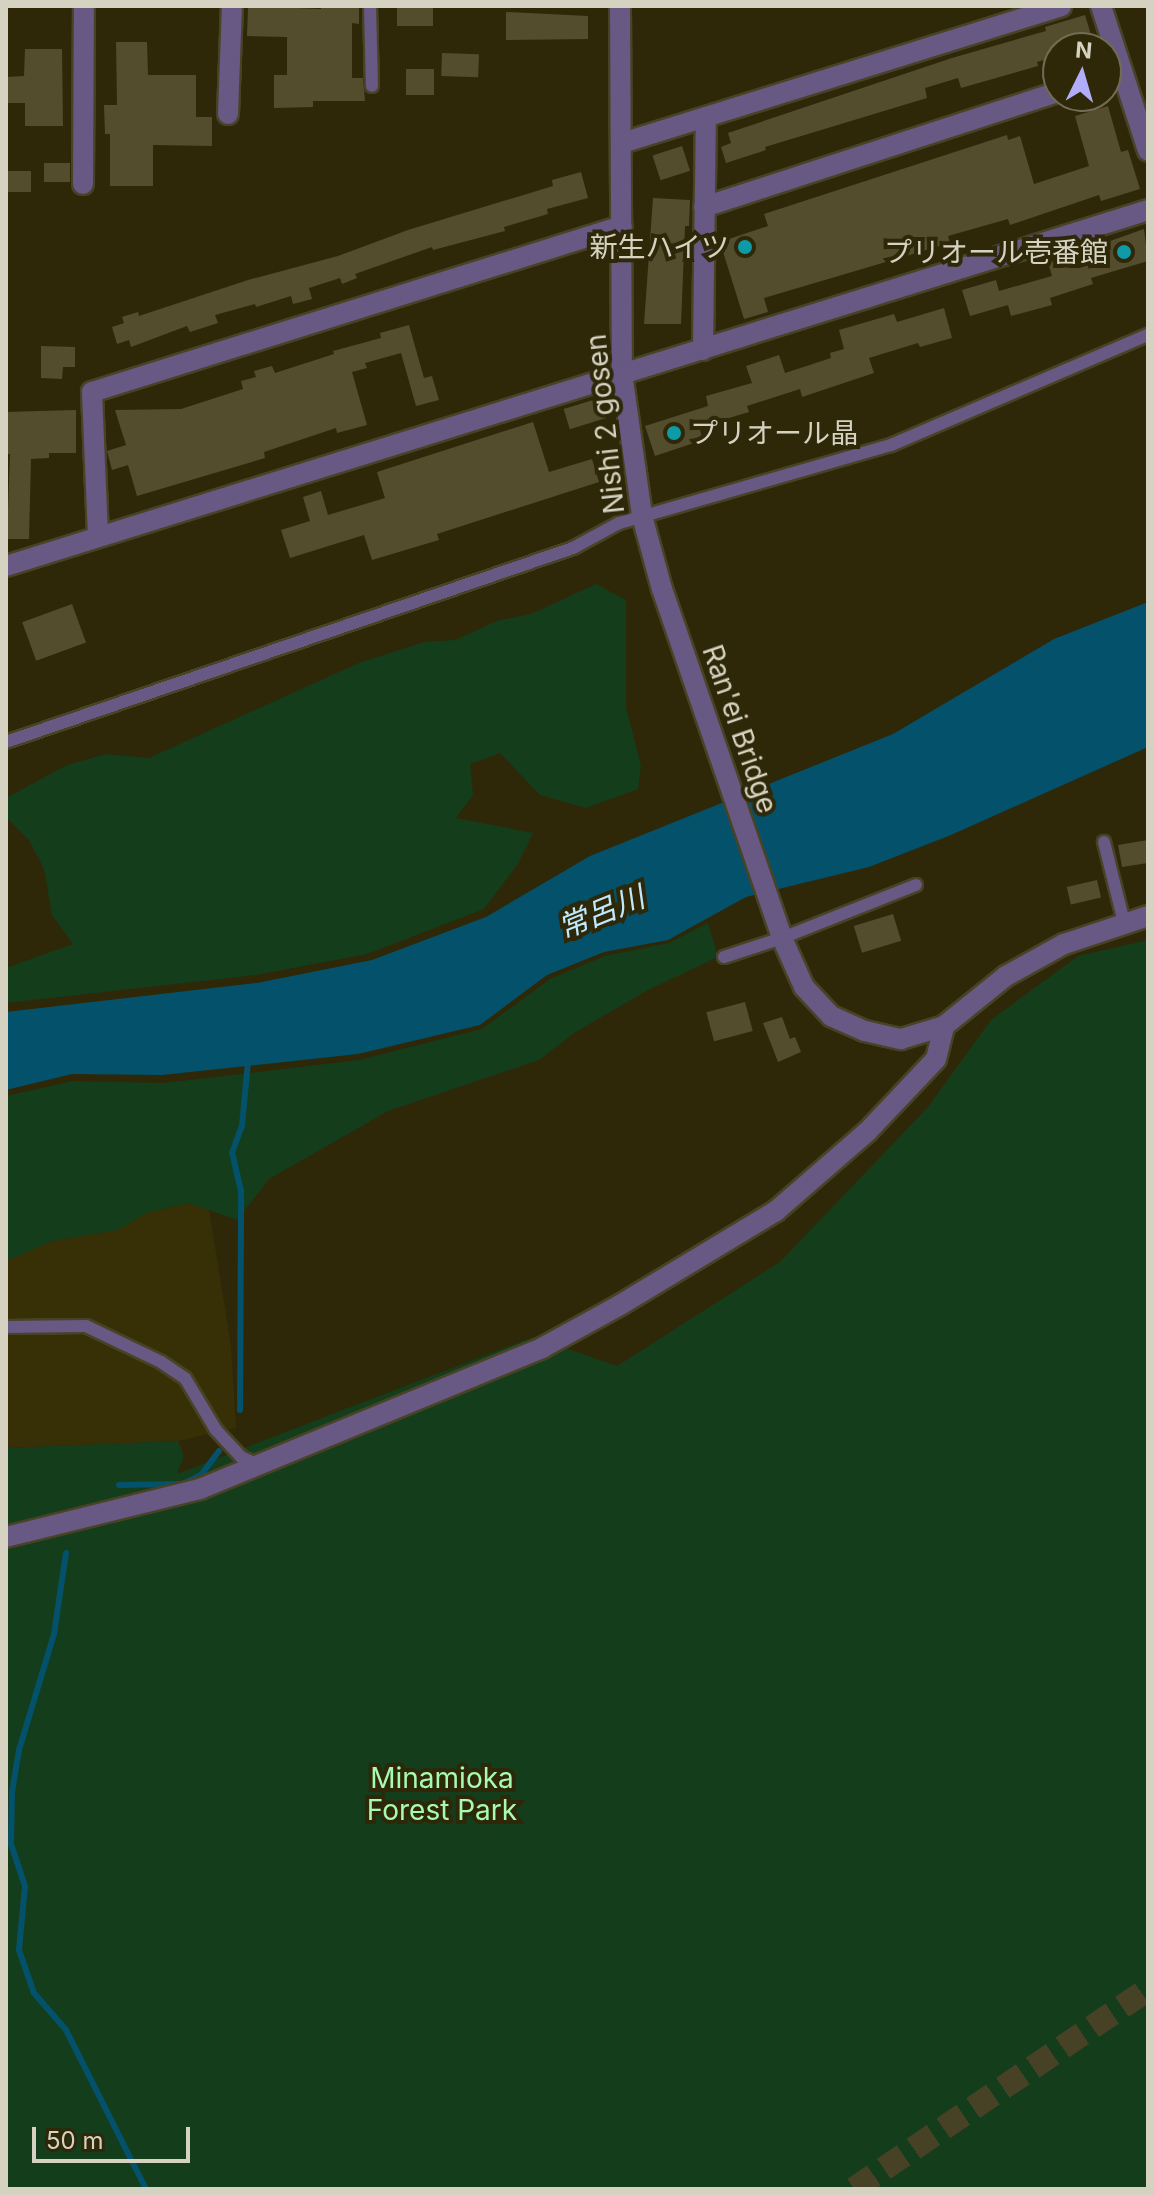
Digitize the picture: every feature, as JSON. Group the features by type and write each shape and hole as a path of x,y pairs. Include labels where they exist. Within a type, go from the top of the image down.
{"street":[{"path":"83,184 84,6"},
{"path":"228,114 232,6"},
{"name":"Nishi 2 gosen","path":"620,6 622,373 642,516 650,547"},
{"path":"622,143 1061,6"},
{"path":"1101,6 1106,32"},
{"path":"1122,86 1144,120 1148,151"},
{"path":"704,207 1042,97"},
{"path":"703,350 706,117"},
{"path":"6,566 1148,210"},
{"path":"98,536 92,392 622,226"},
{"name":"Ran'ei Bridge","path":"650,547 780,933 804,987 831,1016 865,1031 901,1039 944,1026"},
{"path":"6,1537 200,1489 542,1348 672,1277 776,1211 867,1132 936,1059 944,1026 1006,976 1064,944 1148,916"}],"lane":[{"path":"370,6 372,86"},
{"path":"6,742 573,548 619,523 891,445 1148,335"},
{"path":"1104,842 1124,922"},
{"path":"724,957 780,933 916,885"},
{"path":"6,1327 86,1326 161,1362 185,1378 216,1430 241,1457 258,1465"}],"shaded area":[{"path":"189,1203 209,1210 231,1346 236,1428 178,1441 6,1448 6,1261 52,1241 117,1230 149,1212"}],"green space":[{"path":"596,584 626,600 626,707 641,766 638,789 586,808 540,795 500,753 470,764 473,795 456,818 533,833 517,865 484,909 367,954 256,975 6,1003 6,968 73,944 52,915 44,869 29,840 6,817 6,798 67,765 106,754 149,758 359,663 424,642 455,640 497,621 531,614"},
{"path":"708,923 718,957 648,990 574,1033 539,1060 388,1111 269,1179 237,1220 189,1203 149,1212 117,1230 52,1241 6,1261 6,1096 73,1081 164,1083 359,1060 482,1029 550,979 605,956 669,943"},
{"name":"Minamioka Forest Park","path":"1148,940 1148,2189 6,2189 6,1448 178,1441 184,1456 177,1474 533,1337 617,1366 780,1262 928,1107 991,1020 1078,956"}],"water":[{"name":"常呂川","path":"1148,602 1148,747 951,835 869,867 746,897 668,940 604,952 547,975 480,1025 358,1054 162,1075 72,1074 6,1090 6,1012 257,983 372,960 486,917 590,856 893,734 1054,639"}],"building":[{"path":"248,6 321,9 321,6 359,6 359,24 352,23 352,78 363,78 365,101 313,101 313,107 274,108 274,75 287,75 287,37 247,36"},
{"path":"397,6 433,6 433,26 397,26"},
{"path":"506,12 588,16 588,39 506,40"},
{"path":"1085,15 1090,32 1043,32 1046,31 1045,27"},
{"path":"1042,32 1042,61 1037,62 1038,66 961,88 958,78 925,88 927,98 765,147 766,150 726,163 721,147 731,143 728,133 952,58"},
{"path":"116,42 147,42 148,75 196,75 196,117 212,117 212,146 153,145 153,186 110,186 110,134 105,134 104,105 117,105"},
{"path":"25,49 62,49 63,126 25,126 25,103 6,103 6,77 24,76"},
{"path":"442,53 479,54 478,77 441,76"},
{"path":"406,69 434,69 434,95 406,95"},
{"path":"1088,112 1110,112 1121,152 1128,150 1140,189 1101,201 1099,195 1010,225 1008,219 948,236 950,243 764,298 768,312 744,319 720,242 768,226 764,214 1007,135 1008,140 1020,136 1034,184 1089,166 1075,116"},
{"path":"682,146 690,171 661,180 653,156"},
{"path":"44,163 70,163 70,182 44,182"},
{"path":"6,171 31,171 31,192 6,192"},
{"path":"581,172 588,198 547,209 548,214 504,227 505,231 433,250 432,247 355,274 357,278 342,284 340,278 309,288 312,299 293,304 291,296 256,307 255,304 215,315 218,323 190,332 187,326 131,347 129,340 117,344 112,327 124,323 122,317 138,312 139,316 248,280 338,256 408,230 553,186 552,180"},
{"path":"653,198 690,200 689,226 685,226 681,324 644,324"},
{"path":"1144,229 1148,261 1091,278 1093,284 1050,298 1052,305 1011,316 1008,305 970,316 962,290 996,280 999,291 1052,276 1048,263"},
{"path":"944,308 952,338 920,347 918,343 869,358 874,373 802,397 800,389 747,406 749,412 699,427 703,440 655,456 645,426 708,406 706,396 752,383 746,366 779,355 785,373 831,358 830,353 844,349 839,330 894,314 897,322"},
{"path":"409,325 424,378 432,376 439,400 416,406 401,353 365,363 367,368 352,372 367,425 337,433 336,428 264,452 265,458 137,496 128,465 112,470 107,451 126,445 115,410 181,409 243,389 241,381 256,377 254,371 272,366 275,373 334,354 333,351 381,338 380,333"},
{"path":"41,346 75,347 75,367 63,367 62,379 41,378"},
{"path":"600,398 606,418 570,429 564,409"},
{"path":"76,410 76,453 49,453 49,458 31,459 29,539 7,539 10,454 6,454 6,412"},
{"path":"533,422 549,472 592,459 599,482 437,534 439,540 372,560 364,535 290,558 281,530 310,521 303,497 321,491 328,515 385,498 377,472"},
{"path":"72,604 86,643 36,661 22,622"},
{"path":"1148,840 1148,863 1122,867 1118,845"},
{"path":"1097,880 1101,898 1071,905 1067,887"},
{"path":"893,914 901,941 862,953 854,926"},
{"path":"745,1002 753,1031 714,1041 706,1012"},
{"path":"782,1017 790,1039 795,1037 801,1052 778,1062 763,1023"}],"waterway":[{"path":"240,1410 241,1191 232,1153 242,1126 248,1061"},
{"path":"119,1485 183,1484 201,1475 219,1451"},
{"path":"66,1553 54,1634 19,1750 12,1792 11,1844 25,1886 19,1950 34,1993 66,2030 146,2189"}],"tunnel":[{"path":"854,2189 1148,1989"}],"place":[{"name":"新生ハイツ","path":"745,247"},
{"name":"プリオール壱番館","path":"1124,252"},
{"name":"プリオール晶","path":"674,433"}]}
